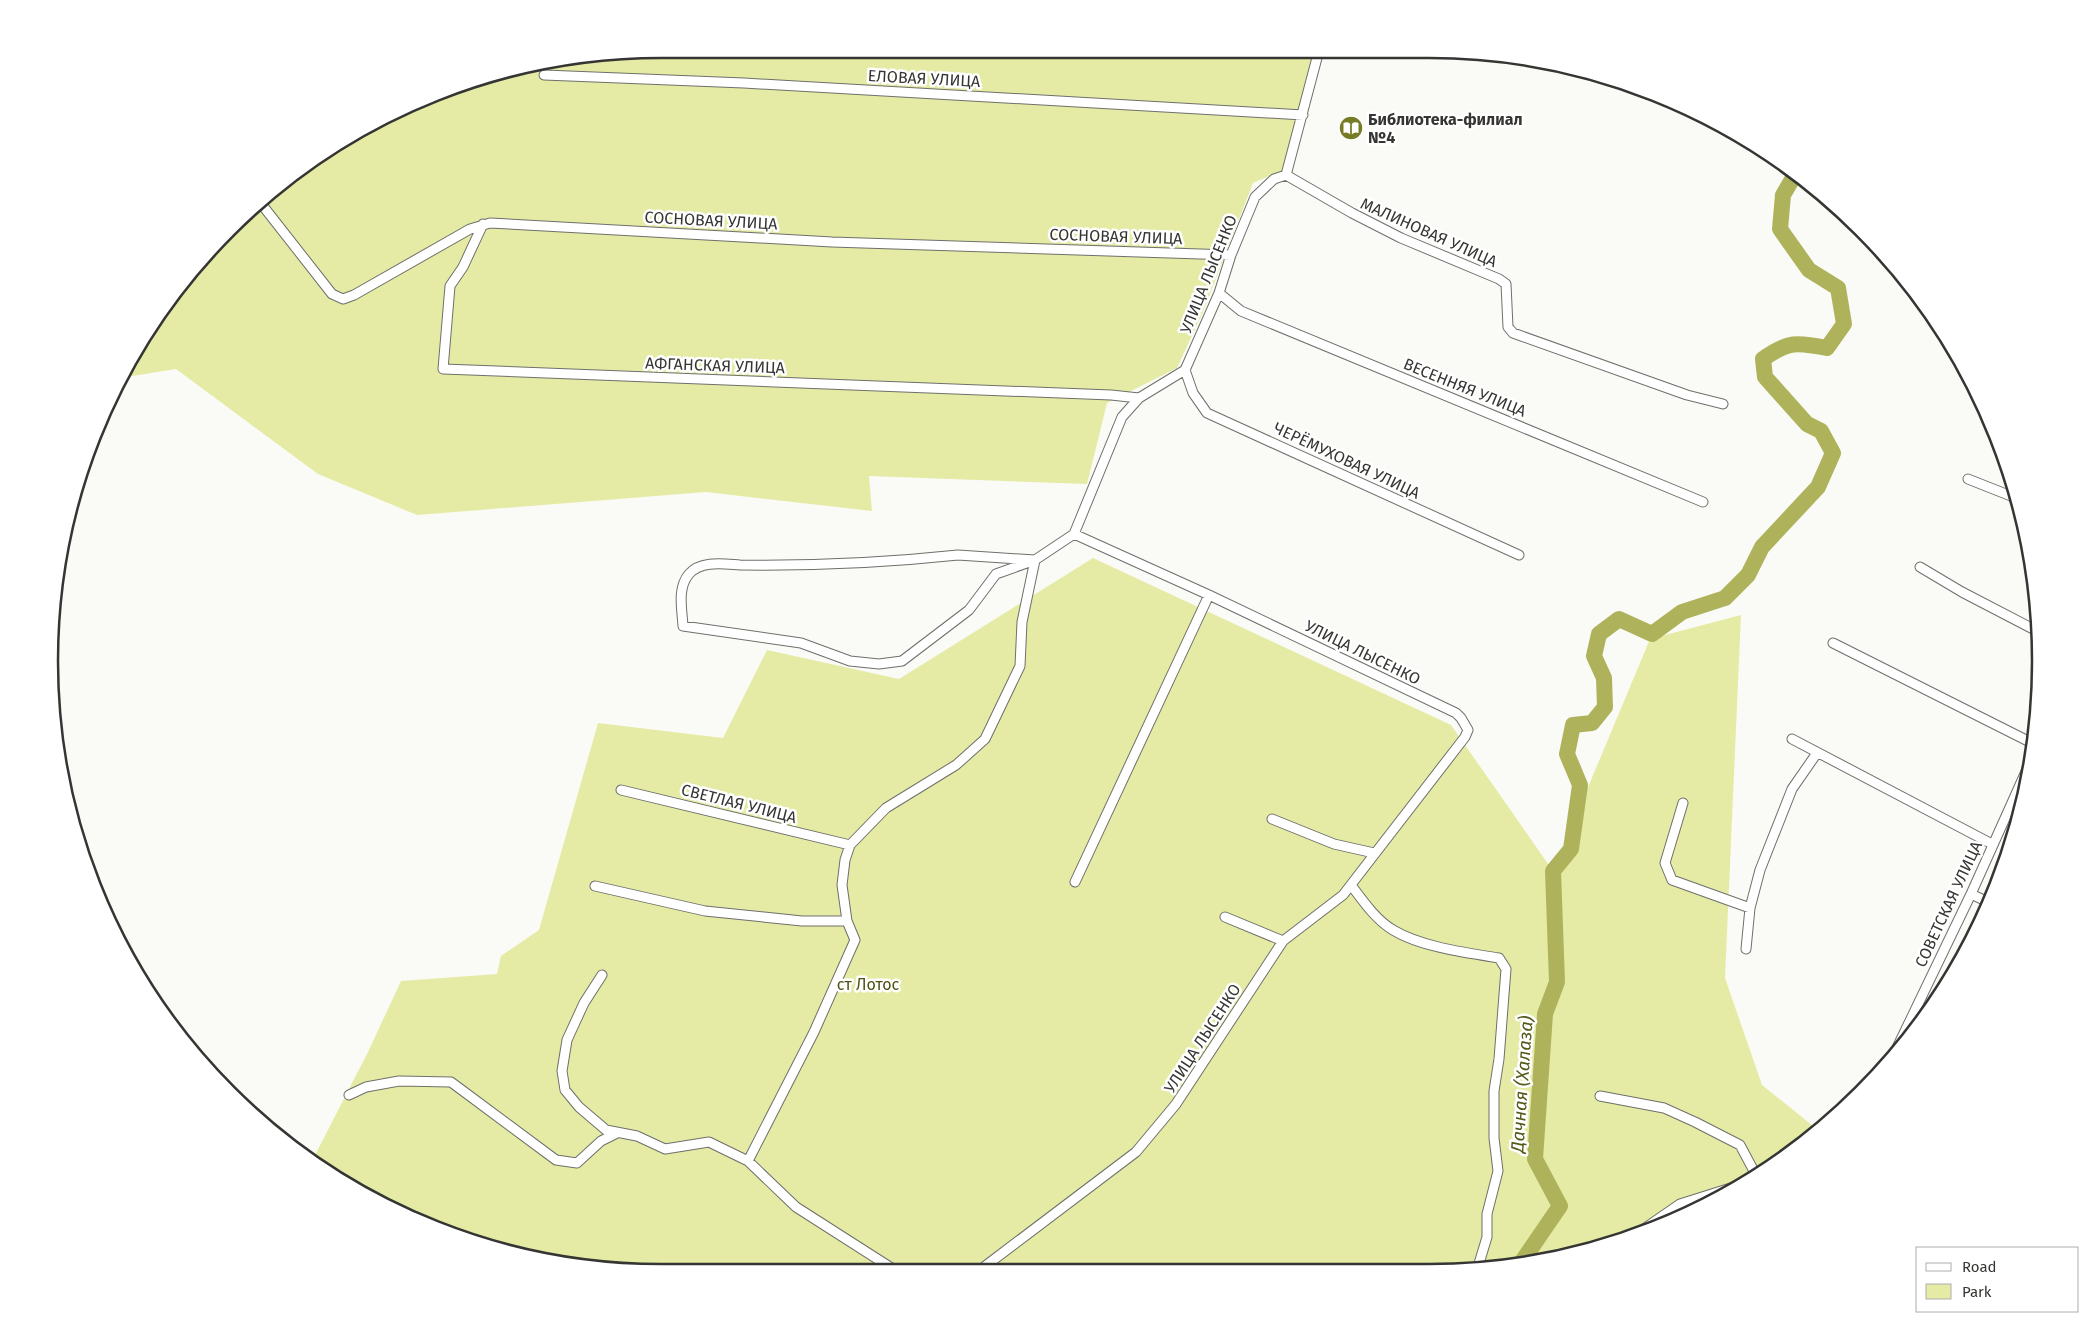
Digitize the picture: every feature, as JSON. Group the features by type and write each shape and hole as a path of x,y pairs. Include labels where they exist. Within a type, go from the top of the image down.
{"street":[{"path":"1286,175 1317,58"},
{"name":"ЕЛОВАЯ УЛИЦА","path":"544,75 754,84 1303,115"},
{"name":"УЛИЦА ЛЫСЕНКО","path":"1186,370 1219,293 1231,255 1255,197 1274,179 1286,175"},
{"name":"МАЛИНОВАЯ УЛИЦА","path":"1286,175 1352,214 1401,238 1499,279 1506,284 1508,326 1513,333 1688,395 1724,404"},
{"name":"СОСНОВАЯ УЛИЦА","path":"263,207 332,294 344,299 470,229 483,224 832,242 1231,255"},
{"name":"АФГАНСКАЯ УЛИЦА","path":"483,224 463,267 450,286 443,369 1111,395 1139,398"},
{"name":"ВЕСЕННЯЯ УЛИЦА","path":"1219,293 1241,310 1703,502"},
{"path":"1035,560 958,554 892,562 817,566 708,564 689,574 681,594 684,626 801,642 850,661 879,664 902,661 969,610 996,574 1035,560 1074,534 1122,417 1139,398 1186,370"},
{"name":"ЧЕРЁМУХОВАЯ УЛИЦА","path":"1186,370 1193,393 1207,413 1519,555"},
{"path":"1968,479 2008,495"},
{"name":"УЛИЦА ЛЫСЕНКО","path":"988,1264 1136,1152 1176,1104 1283,941 1336,901 1351,885 1465,737 1468,730 1456,713 1209,595 1074,534"},
{"path":"748,1161 814,1032 855,940 847,921 842,885 845,860 850,845 886,808 956,765 985,739 1020,666 1022,622 1035,560"},
{"path":"1920,567 1962,592 2030,628"},
{"path":"1076,882 1209,595"},
{"path":"1833,643 2026,740"},
{"path":"1792,739 1992,844"},
{"path":"1746,949 1750,908 1760,870 1792,789 1817,753"},
{"name":"СОВЕТСКАЯ УЛИЦА","path":"1906,1029 1971,894 2018,789"},
{"name":"СВЕТЛАЯ УЛИЦА","path":"621,790 850,845"},
{"path":"1683,803 1665,863 1672,880 1750,908"},
{"path":"1272,819 1334,844 1374,853"},
{"path":"1351,885 1380,921 1394,931 1421,942 1499,958 1506,969 1499,1058 1494,1091 1494,1138 1498,1171 1487,1214 1487,1237 1480,1262"},
{"path":"595,886 705,911 802,921 847,921"},
{"path":"1971,894 1982,899"},
{"path":"1225,917 1283,941"},
{"path":"602,975 584,1003 566,1040 562,1071 565,1090 606,1130 637,1136 665,1148 709,1142 748,1161 796,1207 885,1264"},
{"path":"349,1096 366,1087 398,1081 451,1082 556,1160 571,1164 577,1163 601,1141 616,1133"},
{"path":"1600,1096 1664,1108 1695,1122 1740,1145 1753,1169"},
{"path":"1658,1220 1680,1204 1709,1195"}],"green space":[{"path":"661,58 1315,58 1288,168 1253,183 1203,312 1177,368 1107,403 1087,484 869,476 872,511 706,492 417,515 318,474 176,369 129,377 159,326 182,294 234,234 263,207 326,159 359,138 430,103 505,78 543,69 582,63"},
{"name":"ст Лотос","path":"1093,558 1451,725 1553,871 1650,639 1741,615 1725,978 1762,1085 1813,1126 1763,1163 1730,1184 1659,1219 1584,1244 1546,1253 1467,1263 1428,1264 622,1263 543,1253 505,1244 430,1219 359,1184 315,1155 368,1052 401,981 497,974 501,956 539,930 598,723 723,738 767,650 899,679"}],"waterway":[{"name":"Дачная (Халаза)","path":"1526,1256 1560,1206 1535,1159 1545,1014 1557,982 1553,871 1571,849 1580,785 1567,754 1573,725 1592,723 1605,707 1604,678 1594,656 1599,634 1619,619 1652,634 1682,612 1725,598 1748,575 1762,547 1818,487 1833,453 1821,431 1807,424 1765,377 1763,359 1779,349 1793,344 1827,348 1844,324 1838,288 1809,270 1780,229 1783,195 1792,180"}],"place":[{"name":"Библиотека-филиал №4","path":"1351,128"}]}
